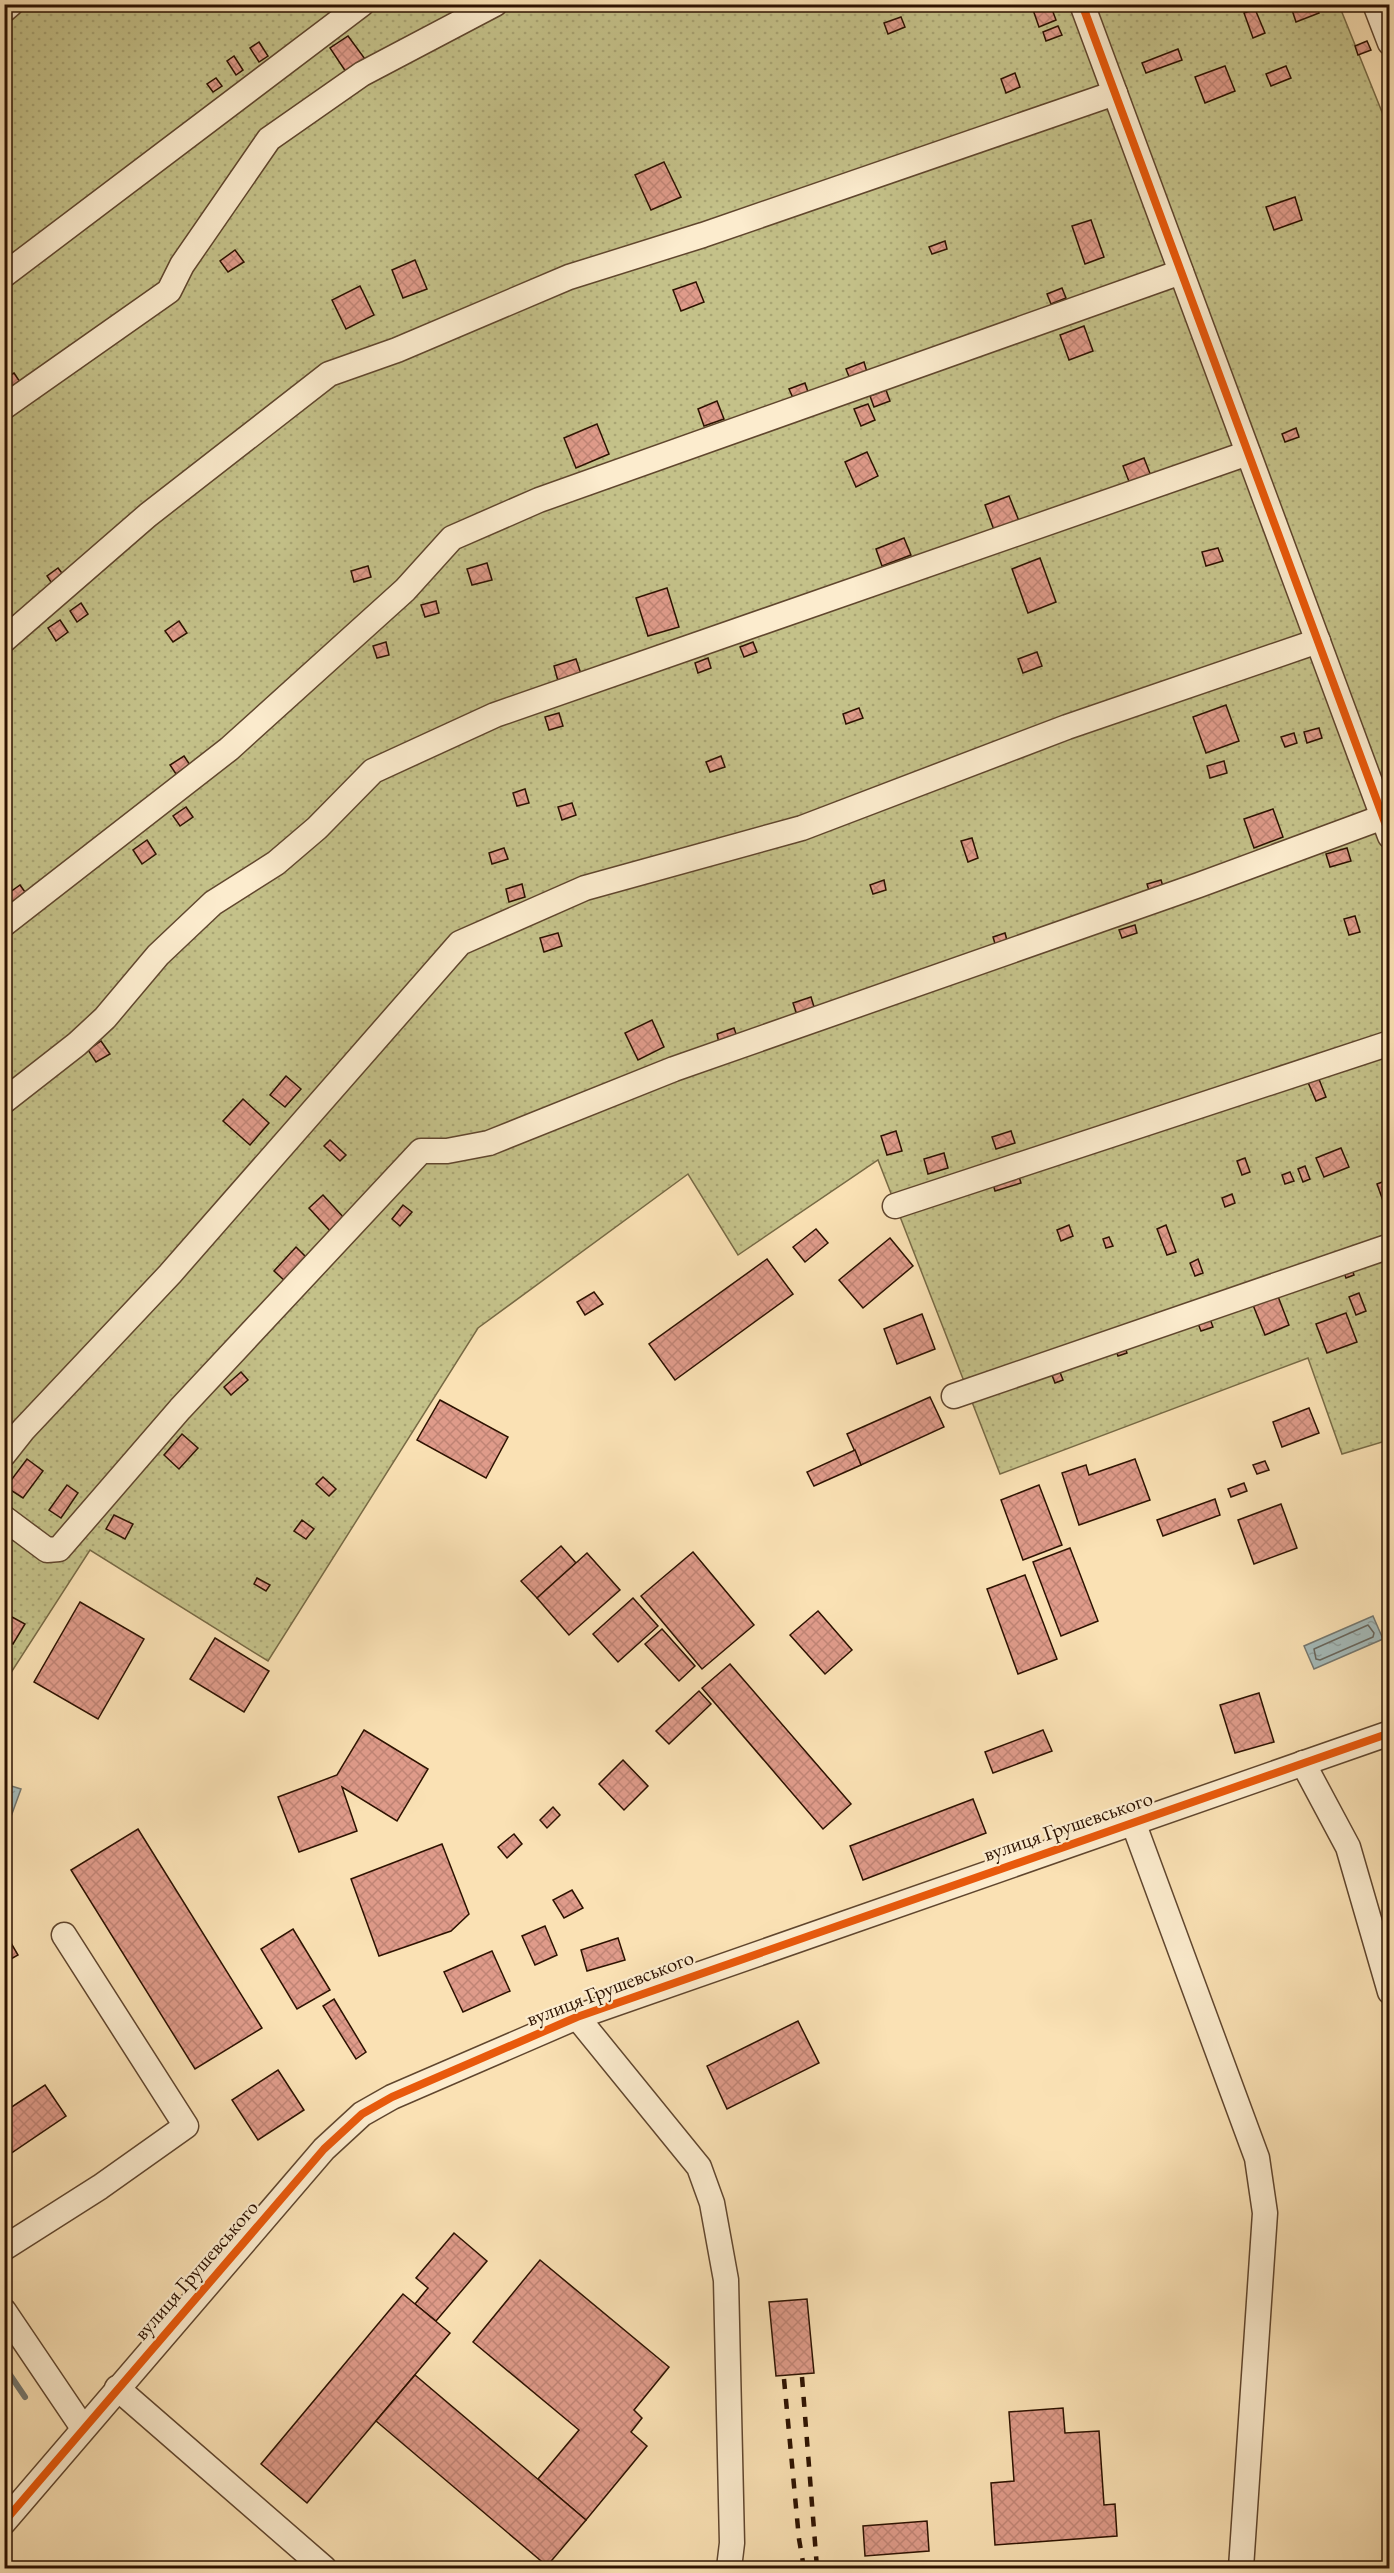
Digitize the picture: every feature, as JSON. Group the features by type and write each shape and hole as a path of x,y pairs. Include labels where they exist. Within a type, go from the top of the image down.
{"street":[{"path":"4,10 11,4"},
{"path":"4,275 362,4"},
{"path":"4,407 169,291 182,265 268,139 362,74 495,4"},
{"path":"4,1518 47,1550 59,1550 180,1409 421,1151 447,1150 489,1143 674,1069 1199,885 1386,826 1082,4"},
{"path":"1375,4 1389,44"},
{"path":"4,640 148,514 329,374 397,350 569,277 703,235 1115,93"},
{"path":"4,924 229,749 405,590 452,538 539,500 1181,272"},
{"path":"4,1101 77,1044 105,1018 158,955 213,903 276,863 317,828 373,771 495,715 1248,453"},
{"path":"4,1454 23,1430 170,1274 460,944 585,888 802,828 1067,727 1318,641"},
{"path":"895,1206 1389,1043"},
{"path":"954,1396 1389,1246"},
{"name":"вулиця Грушевського","path":"4,2522 82,2428 324,2149 363,2114 392,2097 577,2017 1389,1733"},
{"path":"1303,1763 1348,1847 1389,1992"},
{"path":"1133,1822 1257,2158 1262,2191 1265,2213 1241,2568"},
{"path":"4,2248 100,2187 186,2126 64,1935"},
{"path":"577,2017 699,2167 712,2203 726,2280 732,2543 729,2568"},
{"path":"4,2311 82,2428"},
{"path":"117,2388 324,2568"}],"shaded area":[{"path":"5,5 1339,5 1390,132 1389,1440 1342,1454 1308,1358 1000,1474 878,1160 738,1255 688,1174 478,1328 268,1661 90,1550 5,1682"}],"water":[{"path":"1373,1616 1383,1639 1314,1669 1304,1646"},
{"path":"4,1784 21,1789 5,1833"}],"building":[{"path":"1031,4 1050,4 1056,20 1039,27"},
{"path":"1290,4 1316,4 1319,13 1296,22"},
{"path":"1255,9 1265,33 1253,38 1244,13"},
{"path":"901,17 905,27 888,34 884,23"},
{"path":"1058,26 1062,35 1046,41 1043,32"},
{"path":"348,36 365,59 346,72 330,48"},
{"path":"1367,41 1371,50 1358,55 1355,46"},
{"path":"259,42 268,56 259,62 250,48"},
{"path":"1178,49 1182,60 1146,73 1142,63"},
{"path":"234,56 243,70 236,75 227,61"},
{"path":"1225,66 1235,91 1205,103 1195,77"},
{"path":"1286,66 1291,78 1271,86 1266,74"},
{"path":"1015,73 1020,87 1006,93 1001,79"},
{"path":"216,78 222,86 213,92 207,84"},
{"path":"664,162 681,197 651,210 635,175"},
{"path":"1295,197 1302,220 1274,230 1266,207"},
{"path":"1091,220 1104,257 1085,264 1072,226"},
{"path":"945,241 947,249 932,254 929,247"},
{"path":"235,250 244,262 228,272 220,261"},
{"path":"415,260 427,289 403,298 392,270"},
{"path":"696,282 704,302 681,311 673,290"},
{"path":"360,286 374,315 346,329 332,300"},
{"path":"1062,288 1066,298 1051,304 1047,294"},
{"path":"1084,326 1093,351 1069,360 1060,335"},
{"path":"864,362 867,372 850,379 846,369"},
{"path":"14,373 20,382 7,391 4,379"},
{"path":"805,383 808,392 793,398 789,389"},
{"path":"886,390 890,401 874,407 870,396"},
{"path":"717,401 724,419 704,426 698,409"},
{"path":"868,404 875,420 861,426 854,409"},
{"path":"597,424 609,454 576,468 564,438"},
{"path":"1296,428 1299,437 1285,442 1282,434"},
{"path":"867,452 878,476 856,487 845,462"},
{"path":"1144,458 1151,476 1130,484 1123,466"},
{"path":"1009,496 1019,521 994,530 985,505"},
{"path":"904,538 911,555 882,566 876,549"},
{"path":"1218,548 1223,561 1206,566 1202,552"},
{"path":"1040,558 1056,602 1028,613 1012,569"},
{"path":"487,563 492,580 472,585 467,569"},
{"path":"368,566 371,577 354,582 351,571"},
{"path":"58,568 65,577 53,585 47,576"},
{"path":"667,588 679,627 648,636 636,598"},
{"path":"436,601 439,613 425,617 421,605"},
{"path":"81,603 88,614 77,622 70,611"},
{"path":"60,620 68,632 56,641 48,628"},
{"path":"179,621 187,633 173,642 165,631"},
{"path":"386,642 389,655 377,658 373,646"},
{"path":"753,642 757,652 744,657 740,647"},
{"path":"1037,652 1042,666 1023,673 1018,659"},
{"path":"708,658 711,668 698,673 695,663"},
{"path":"576,659 581,674 558,681 554,666"},
{"path":"1226,705 1239,741 1206,753 1193,717"},
{"path":"859,708 863,718 846,724 843,714"},
{"path":"559,713 563,726 549,730 545,717"},
{"path":"1319,728 1322,738 1307,743 1304,732"},
{"path":"1294,733 1297,743 1285,747 1281,737"},
{"path":"184,756 190,765 176,774 170,765"},
{"path":"721,756 725,767 710,772 706,762"},
{"path":"1224,761 1227,773 1210,778 1207,766"},
{"path":"525,789 529,803 517,806 513,793"},
{"path":"572,803 576,815 562,820 558,807"},
{"path":"186,807 193,817 180,826 173,816"},
{"path":"1273,809 1283,837 1254,848 1244,819"},
{"path":"972,838 978,858 968,862 961,841"},
{"path":"147,840 156,854 142,864 133,850"},
{"path":"504,848 508,859 492,864 489,853"},
{"path":"1347,848 1351,861 1330,867 1326,854"},
{"path":"884,880 886,890 873,894 870,885"},
{"path":"1161,880 1164,890 1150,894 1147,884"},
{"path":"522,884 525,897 509,902 506,889"},
{"path":"20,885 30,899 15,909 6,895"},
{"path":"1355,916 1360,932 1349,935 1344,919"},
{"path":"1135,925 1137,933 1122,938 1119,930"},
{"path":"558,933 562,946 544,952 540,938"},
{"path":"1005,933 1008,944 996,947 993,937"},
{"path":"811,997 815,1010 797,1015 793,1003"},
{"path":"652,1020 664,1047 638,1060 625,1033"},
{"path":"734,1028 737,1037 719,1043 717,1034"},
{"path":"101,1041 110,1054 96,1062 88,1050"},
{"path":"1315,1069 1326,1097 1316,1101 1304,1073"},
{"path":"286,1076 301,1089 285,1107 270,1095"},
{"path":"243,1099 269,1123 250,1145 223,1121"},
{"path":"896,1131 902,1151 887,1155 881,1136"},
{"path":"1011,1131 1015,1143 996,1149 992,1137"},
{"path":"330,1140 346,1155 340,1161 324,1146"},
{"path":"1341,1148 1349,1167 1324,1177 1316,1158"},
{"path":"944,1153 948,1168 928,1174 924,1159"},
{"path":"1245,1158 1250,1172 1242,1175 1237,1161"},
{"path":"1305,1166 1310,1179 1303,1182 1298,1169"},
{"path":"1017,1170 1021,1183 995,1191 991,1177"},
{"path":"1290,1172 1294,1181 1285,1184 1282,1175"},
{"path":"1390,1179 1390,1208 1386,1209 1377,1184"},
{"path":"1232,1194 1235,1203 1225,1207 1222,1198"},
{"path":"323,1195 345,1219 331,1232 309,1208"},
{"path":"403,1205 412,1212 400,1226 392,1219"},
{"path":"1069,1225 1073,1236 1061,1241 1057,1230"},
{"path":"1166,1225 1176,1252 1167,1255 1157,1229"},
{"path":"816,1229 828,1243 805,1262 793,1247"},
{"path":"1109,1237 1113,1246 1106,1248 1103,1239"},
{"path":"890,1238 913,1266 863,1308 839,1280"},
{"path":"296,1247 308,1259 286,1282 274,1271"},
{"path":"767,1259 793,1294 675,1380 649,1344"},
{"path":"1198,1259 1203,1273 1195,1276 1190,1263"},
{"path":"1350,1264 1354,1275 1346,1278 1342,1267"},
{"path":"1274,1286 1289,1325 1265,1335 1249,1295"},
{"path":"594,1292 603,1304 585,1315 577,1302"},
{"path":"1359,1293 1366,1311 1356,1315 1349,1297"},
{"path":"1207,1311 1213,1327 1201,1331 1195,1316"},
{"path":"1346,1313 1357,1342 1327,1353 1316,1324"},
{"path":"922,1314 935,1349 897,1364 884,1329"},
{"path":"1123,1342 1127,1353 1118,1356 1114,1345"},
{"path":"1058,1367 1063,1380 1055,1383 1050,1370"},
{"path":"241,1372 248,1380 231,1395 224,1387"},
{"path":"930,1397 944,1427 861,1465 847,1434"},
{"path":"440,1400 508,1437 486,1478 417,1440"},
{"path":"1309,1408 1319,1433 1282,1447 1273,1422"},
{"path":"182,1434 198,1448 179,1469 164,1455"},
{"path":"855,1450 861,1465 814,1486 807,1472"},
{"path":"27,1459 43,1471 23,1498 6,1487"},
{"path":"1135,1459 1150,1500 1079,1525 1062,1473 1086,1465 1089,1475"},
{"path":"1265,1461 1269,1470 1257,1474 1253,1465"},
{"path":"323,1477 336,1489 329,1496 316,1484"},
{"path":"1244,1483 1247,1491 1231,1497 1228,1489"},
{"path":"67,1485 78,1493 61,1518 49,1510"},
{"path":"1039,1485 1062,1545 1023,1560 1001,1500"},
{"path":"1215,1499 1220,1515 1163,1536 1157,1520"},
{"path":"1281,1504 1297,1548 1254,1564 1238,1520"},
{"path":"114,1515 133,1524 125,1539 106,1529"},
{"path":"302,1520 314,1529 306,1539 294,1531"},
{"path":"561,1546 576,1563 537,1598 521,1581"},
{"path":"1070,1548 1098,1621 1061,1636 1033,1562"},
{"path":"693,1552 754,1625 702,1669 641,1596"},
{"path":"587,1553 620,1590 569,1635 537,1598"},
{"path":"1025,1575 1057,1659 1018,1674 987,1589"},
{"path":"257,1578 270,1585 266,1591 254,1584"},
{"path":"633,1598 658,1626 618,1662 593,1634"},
{"path":"80,1602 144,1639 98,1719 34,1682"},
{"path":"818,1611 852,1650 825,1674 790,1635"},
{"path":"12,1617 25,1624 13,1644 4,1639 4,1631"},
{"path":"662,1629 695,1666 679,1681 645,1644"},
{"path":"215,1638 269,1671 244,1712 190,1679"},
{"path":"730,1664 851,1804 823,1829 702,1688"},
{"path":"699,1691 711,1704 669,1744 656,1731"},
{"path":"1259,1693 1274,1742 1235,1753 1220,1705"},
{"path":"364,1730 428,1769 397,1821 342,1787 357,1831 299,1852 278,1797 337,1775"},
{"path":"1043,1730 1052,1751 993,1773 985,1752"},
{"path":"623,1760 648,1786 624,1810 599,1784"},
{"path":"973,1799 986,1833 863,1880 850,1846"},
{"path":"553,1807 560,1815 547,1828 540,1820"},
{"path":"138,1829 262,2028 195,2069 71,1870"},
{"path":"514,1834 522,1844 507,1858 498,1847"},
{"path":"442,1844 469,1914 451,1931 379,1956 351,1879"},
{"path":"572,1890 583,1908 564,1918 553,1900"},
{"path":"545,1926 557,1955 535,1965 522,1936"},
{"path":"293,1929 330,1990 297,2009 261,1949"},
{"path":"4,1931 18,1955 4,1963"},
{"path":"618,1938 625,1960 587,1971 581,1950"},
{"path":"492,1951 510,1991 463,2012 444,1972"},
{"path":"334,1999 366,2052 356,2059 323,2006"},
{"path":"798,2021 819,2063 727,2109 707,2066"},
{"path":"278,2070 304,2110 258,2140 232,2100"},
{"path":"45,2085 66,2116 4,2158 4,2112"},
{"path":"454,2233 487,2261 436,2321 415,2304 428,2288 416,2278"},
{"path":"540,2260 669,2367 634,2410 642,2418 631,2432 647,2446 586,2520 538,2479 579,2430 473,2342"},
{"path":"403,2294 450,2333 307,2503 261,2464"},
{"path":"807,2299 814,2373 776,2376 769,2302"},
{"path":"415,2375 586,2520 547,2566 376,2421"},
{"path":"1063,2408 1065,2433 1099,2431 1104,2505 1115,2504 1117,2536 995,2545 991,2483 1014,2481 1009,2412"},
{"path":"927,2521 929,2551 865,2556 863,2526"}],"waterway":[{"path":"4,2366 25,2397"}],"railway":[{"path":"802,2377 817,2568"},
{"path":"784,2379 799,2539 804,2568"}],"cycle path":[{"path":"1082,4 1390,836"},
{"path":"4,2522 324,2149 362,2114 392,2097 577,2017 1390,1733"}]}
